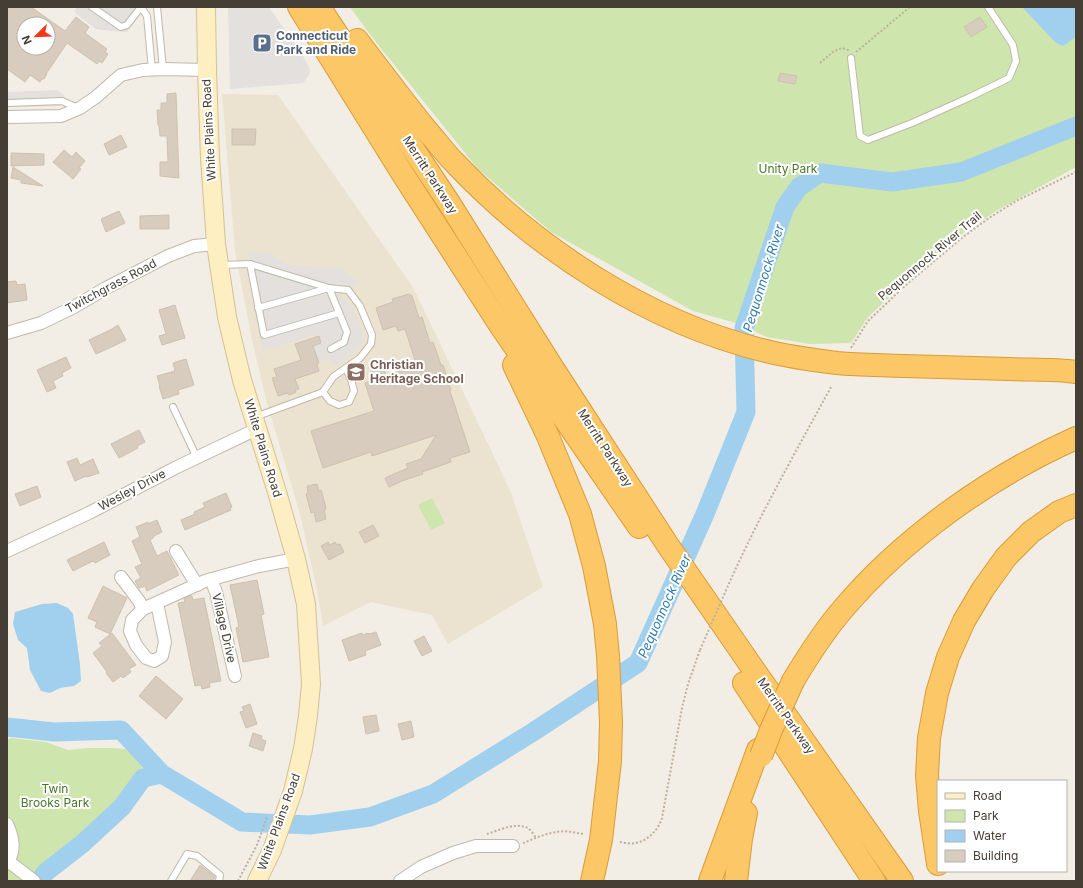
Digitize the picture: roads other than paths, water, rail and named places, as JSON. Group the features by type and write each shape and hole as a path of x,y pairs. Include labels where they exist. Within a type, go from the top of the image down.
{"highway":[{"name":"Merritt Parkway","path":"299,7 404,176 523,359 664,552 687,586 760,706 821,802 874,881"},
{"name":"Merritt Parkway","path":"319,7 449,203 552,367 664,552"},
{"path":"332,7 410,109 452,160 486,194 523,226 562,255 603,282 652,308 685,324 723,338 766,351 804,359 839,363 1076,372"},
{"path":"404,176 445,254 510,359 547,434 580,514 594,566 605,624 608,656 610,761 601,840 592,881"},
{"path":"710,881 760,753 793,681 808,656 842,610 898,553 942,518 988,486 1035,458 1076,438"},
{"path":"937,858 930,812 927,768 929,738 937,693 948,657 964,621 983,588 1006,557 1031,532 1060,512 1076,505"},
{"name":"Merritt Parkway","path":"687,586 754,670 902,881"},
{"path":"736,881 746,811 760,753"}],"main road":[{"name":"White Plains Road","path":"206,7 210,158 216,244 226,317 242,380 296,559 306,604 311,684 303,749 293,791 264,848 257,881"}],"street":[{"path":"7,117 61,116 80,108 96,97 122,75 143,70 207,70"},
{"name":"Twitchgrass Road","path":"7,332 41,323 74,308 106,288 168,256 194,246 216,244"},
{"name":"Wesley Drive","path":"7,551 89,513 197,458 256,424"},
{"name":"Village Drive","path":"176,551 197,585"},
{"name":"Village Drive","path":"157,602 165,642 162,656 154,661 146,658 136,645 130,631 132,620 143,609 157,602 210,580 259,566 296,559"},
{"path":"121,577 139,601 143,609"},
{"name":"Village Drive","path":"210,580 216,592 235,676"},
{"path":"7,824 12,834 13,846 12,856 8,862 31,878"},
{"path":"400,881 420,867 453,853 476,846 513,846"}],"lane":[{"path":"92,7 121,27 127,25 141,7 147,16 157,69"},
{"path":"157,7 157,69"},
{"path":"851,58 860,136 868,140 912,123 1009,78 1016,62 1013,45 988,7"},
{"path":"7,103 62,101 80,108"},
{"path":"250,264 264,335 339,313"},
{"path":"219,265 250,264 329,288 348,290 360,306 372,335 370,344 360,358 333,377 323,392 256,424"},
{"path":"258,308 329,288"},
{"path":"329,288 347,332 344,342 331,349"},
{"path":"323,392 330,401 339,405 349,402 354,391 351,378 346,369"},
{"path":"173,407 197,458"},
{"path":"171,881 187,854 196,856 220,875 219,881"}],"water":[{"path":"1022,7 1076,7 1076,37 1063,46 1056,43"},
{"path":"57,603 68,608 73,614 81,681 74,686 60,688 50,693 41,691 30,670 27,648 18,640 13,624 15,612 42,604"}],"waterway":[{"name":"Pequonnock River","path":"7,727 54,732 121,730 162,774 242,822 310,825 370,817 433,794 533,732 638,663 705,514 746,412 744,328 785,207 799,187 820,173 892,182 961,172 1076,126"},
{"name":"Pequonnock River","path":"39,881 46,872 82,844 122,807 143,778 162,774"}],"place":[{"name":"Connecticut Park and Ride","path":"262,43"},
{"name":"Christian Heritage School","path":"356,372"}],"park label":[{"name":"Unity Park","path":"788,169"},
{"name":"Twin Brooks Park","path":"55,796"}]}
